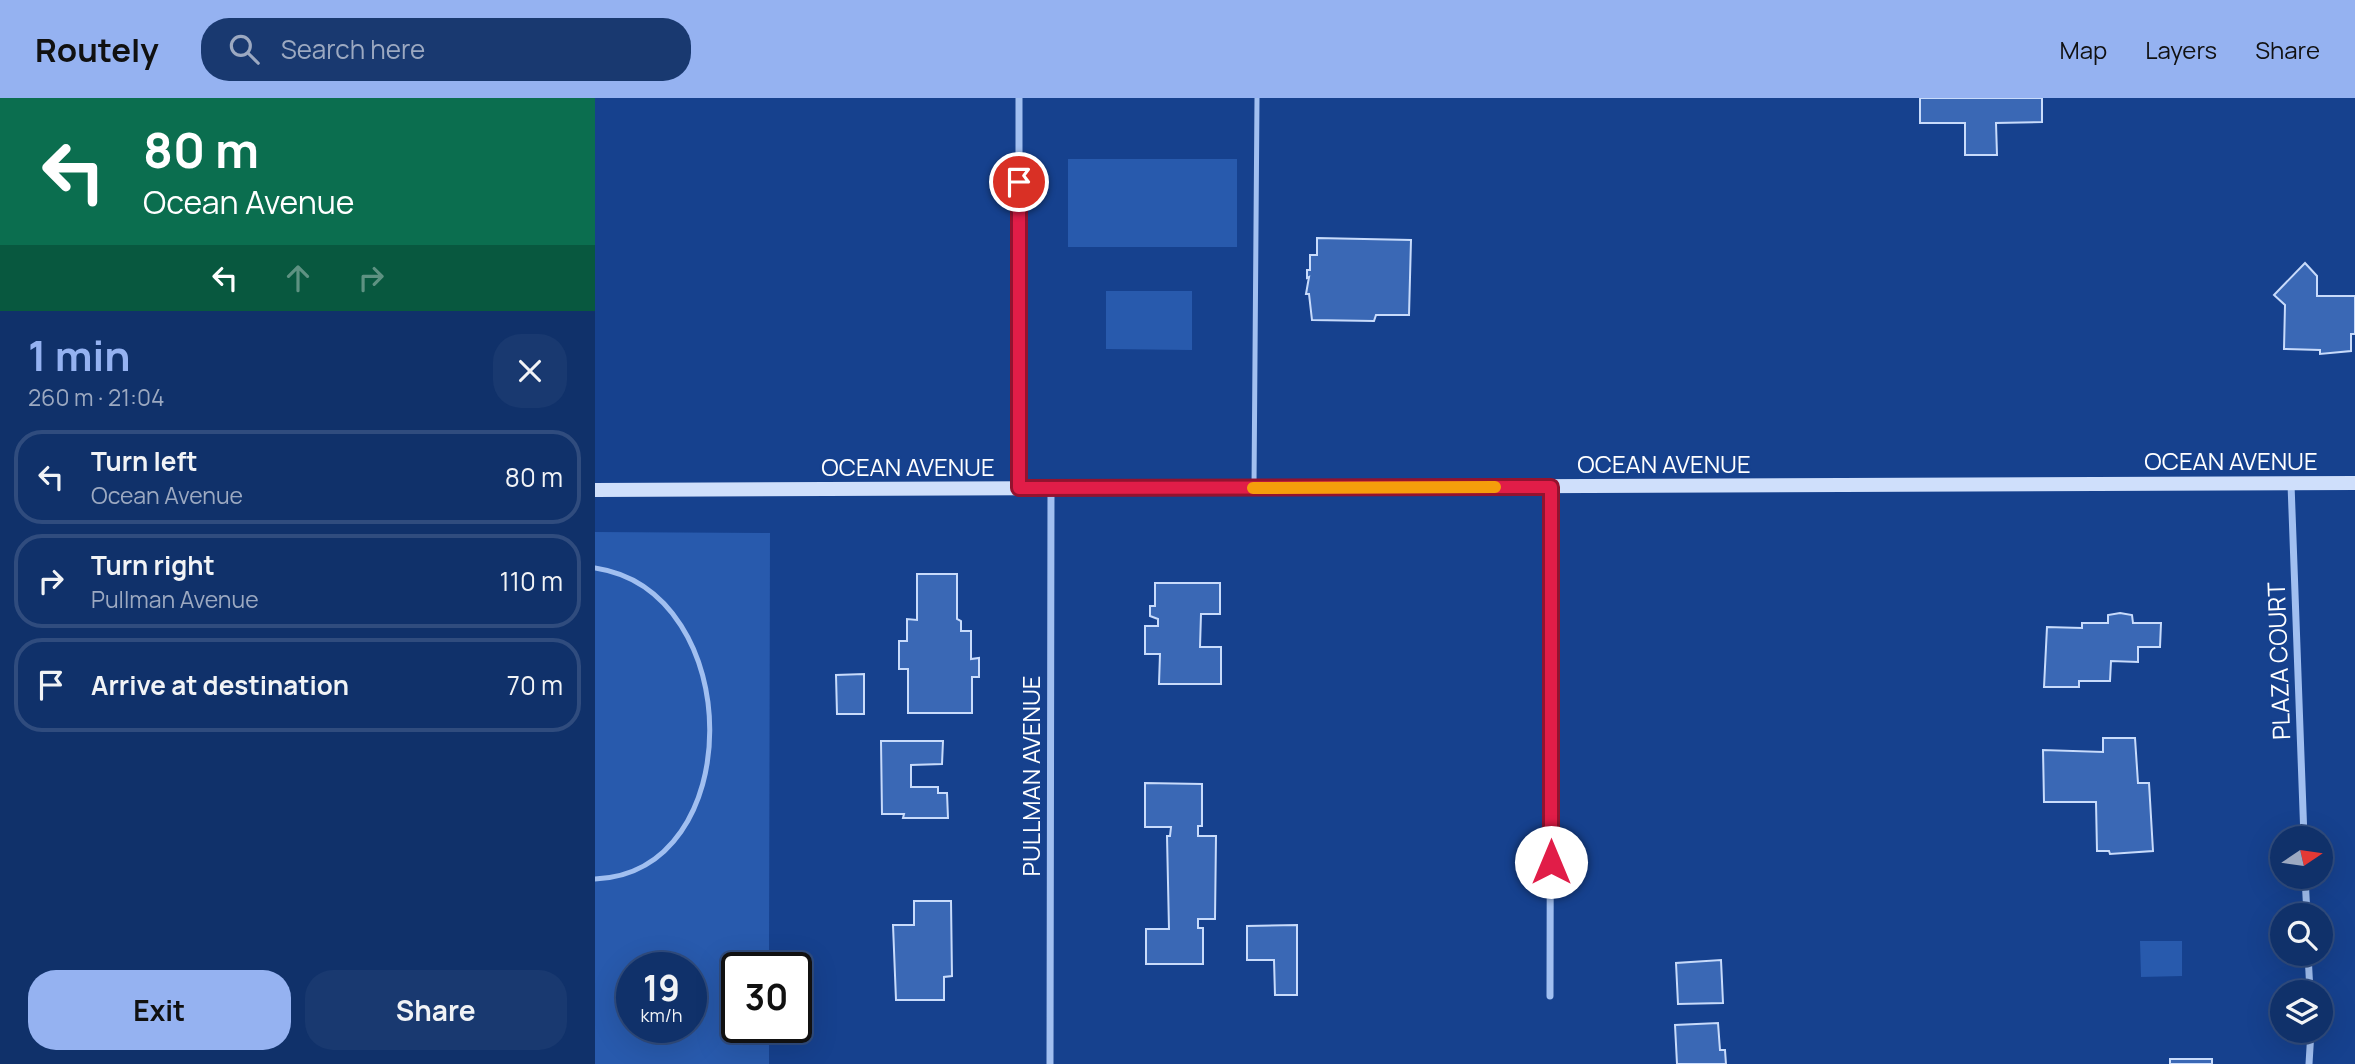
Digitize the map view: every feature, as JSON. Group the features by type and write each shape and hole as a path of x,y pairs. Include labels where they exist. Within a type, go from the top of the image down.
{"street":[{"path":"1019,98 1019,488"},
{"name":"PLAZA COURT","path":"2291,483 2304,826"},
{"name":"OCEAN AVENUE","path":"595,490 2355,483"},
{"path":"1550,996 1551,487"},
{"name":"PULLMAN AVENUE","path":"1050,1064 1051,488"},
{"path":"2309,1064 2310,1043"}],"lane":[{"path":"1254,488 1257,98"},
{"path":"595,568 638,582 665,604 685,629 700,660 709,696 710,729 707,761 697,796 684,827 665,852 617,878 595,879"}],"shaded area":[{"path":"1068,159 1237,159 1237,247 1068,247"},
{"path":"1106,291 1192,291 1192,350 1106,349"},
{"path":"595,532 770,533 769,952 721,952 721,1043 769,1043 769,1064 595,1064"},
{"path":"2140,941 2182,941 2182,976 2141,977"}],"building":[{"path":"1920,98 2042,98 2042,122 1996,123 1997,155 1965,155 1965,123 1920,123"},
{"path":"1317,238 1411,240 1409,315 1376,315 1374,321 1312,320 1309,294 1306,294 1309,277 1307,278 1307,270 1310,270 1310,255 1317,255"},
{"path":"2305,263 2317,276 2317,296 2355,296 2355,334 2351,334 2351,351 2320,354 2320,350 2284,349 2285,305 2274,295"},
{"path":"917,574 957,574 957,619 961,621 961,631 971,631 971,659 979,658 979,677 972,677 972,713 908,713 908,669 899,669 899,641 907,641 907,619 917,620"},
{"path":"1155,583 1220,583 1220,614 1201,614 1200,647 1221,647 1221,684 1159,684 1160,654 1145,654 1145,626 1158,626 1158,619 1150,616 1150,606 1155,606"},
{"path":"2108,615 2132,615 2133,623 2161,623 2160,647 2138,647 2138,662 2111,661 2110,681 2079,681 2079,687 2044,687 2047,627 2082,628 2082,623 2108,623"},
{"path":"864,674 864,714 837,714 836,675"},
{"path":"2103,738 2135,738 2138,783 2149,783 2153,851 2110,854 2109,851 2097,851 2096,802 2044,802 2043,750 2103,752"},
{"path":"881,741 943,741 942,764 911,765 911,787 938,787 938,793 947,793 948,818 903,818 904,814 882,814"},
{"path":"1145,783 1202,784 1202,826 1198,826 1198,836 1216,836 1215,919 1198,919 1198,928 1203,928 1203,964 1146,964 1146,929 1169,929 1167,836 1170,836 1171,827 1145,827"},
{"path":"914,901 951,901 952,976 944,977 944,1000 896,1000 893,925 914,925"},
{"path":"1297,925 1297,995 1275,995 1274,960 1247,960 1247,926"},
{"path":"1721,960 1723,1003 1678,1004 1676,963"},
{"path":"1718,1023 1720,1050 1725,1050 1726,1064 1677,1064 1675,1025"},
{"path":"2170,1059 2212,1059 2212,1064 2170,1064"}],"slow traffic":[{"path":"1253,488 1495,487"}],"route":[{"path":"1019,182 1019,488 1551,487 1551,862"}]}
